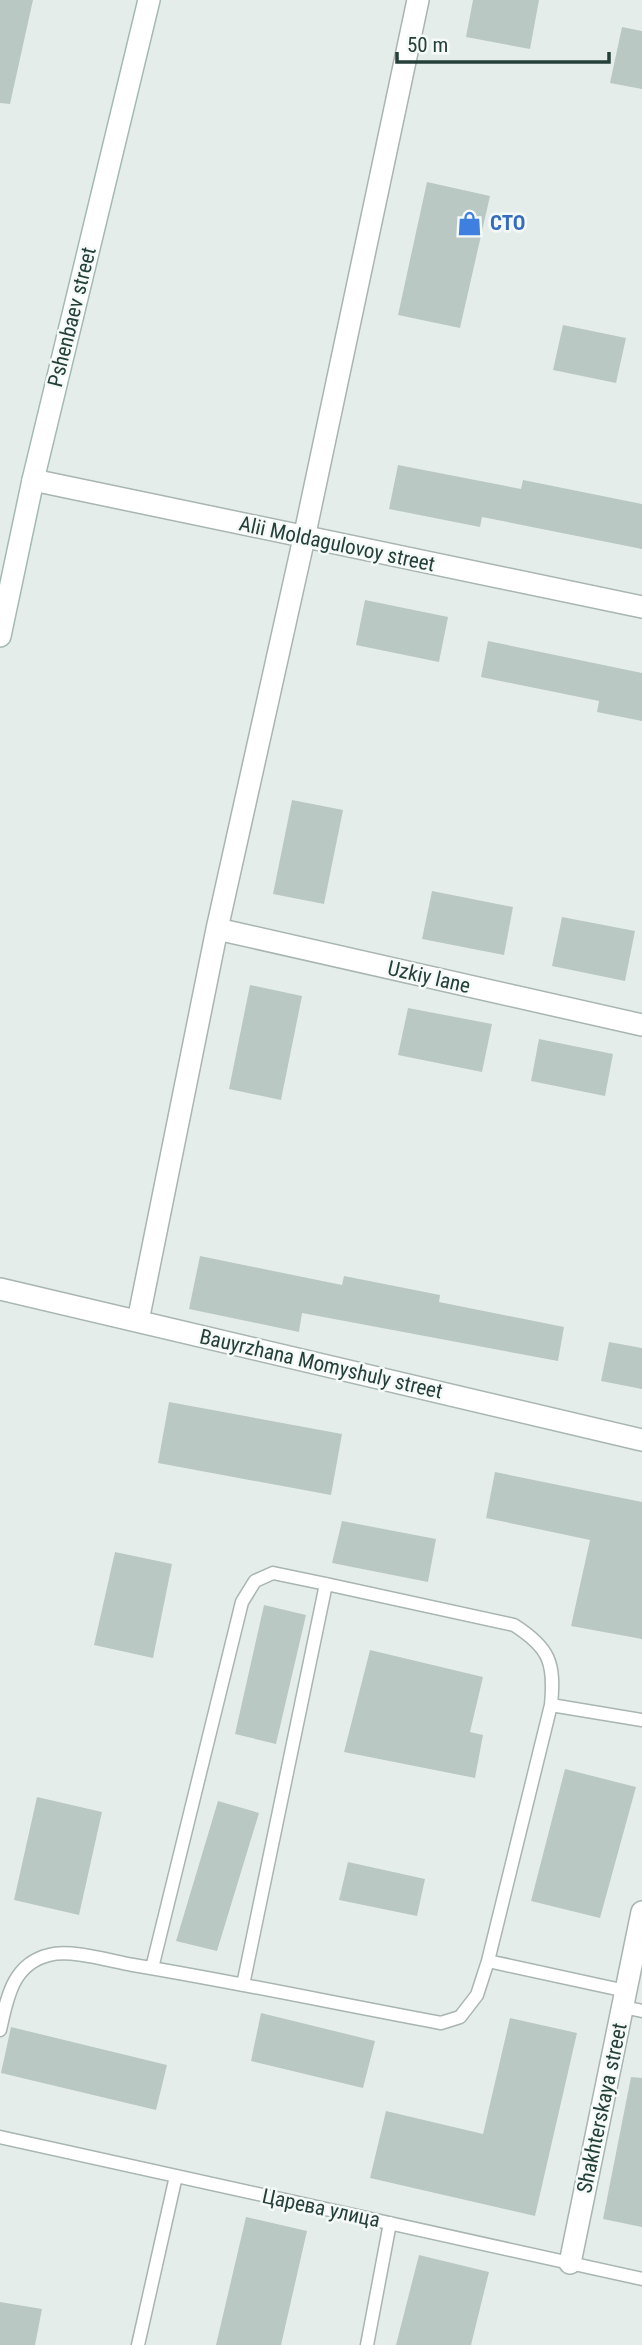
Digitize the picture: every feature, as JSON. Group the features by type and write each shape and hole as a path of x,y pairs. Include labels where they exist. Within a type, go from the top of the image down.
{"street":[{"name":"Pshenbaev street","path":"0,635 33,480 149,0"},
{"path":"138,1321 217,929 304,538 418,0"},
{"name":"Alii Moldagulovoy street","path":"33,480 642,607"},
{"name":"Uzkiy lane","path":"217,929 642,1025"},
{"name":"Bauyrzhana Momyshuly street","path":"0,1289 642,1440"},
{"name":"Shakhterskaya street","path":"570,2263 630,2003 642,1912"}],"lane":[{"path":"0,2030 10,1985 29,1965 49,1955 69,1954 441,2023 460,2017 477,1995 488,1961 551,1705 550,1664 545,1651 532,1637 513,1625 273,1573 255,1581 242,1602 152,1968"},
{"path":"243,1985 326,1584"},
{"path":"551,1705 642,1720"},
{"path":"488,1961 630,2003"},
{"name":"Царева улица","path":"0,2137 642,2279"},
{"path":"138,2345 176,2176"},
{"path":"367,2345 390,2223"}],"building":[{"path":"0,0 33,0 10,104 0,103"},
{"path":"473,0 539,0 530,49 466,37"},
{"path":"622,27 642,31 642,89 610,83"},
{"path":"427,182 490,196 460,328 398,315"},
{"path":"563,325 626,338 616,383 553,370"},
{"path":"398,465 521,489 523,480 642,504 642,549 482,517 480,527 389,509"},
{"path":"365,600 448,617 439,662 356,645"},
{"path":"488,641 642,673 642,721 597,712 599,701 481,677"},
{"path":"292,800 343,810 324,904 273,894"},
{"path":"432,891 513,907 504,955 422,939"},
{"path":"562,917 635,931 625,981 552,966"},
{"path":"250,985 302,996 281,1100 229,1089"},
{"path":"408,1008 492,1024 482,1072 398,1055"},
{"path":"539,1039 613,1054 605,1096 531,1081"},
{"path":"200,1256 342,1285 344,1276 440,1295 439,1302 564,1327 558,1361 302,1313 299,1332 189,1309"},
{"path":"609,1342 642,1348 642,1389 601,1381"},
{"path":"169,1402 342,1434 331,1495 158,1463"},
{"path":"495,1472 642,1502 642,1639 571,1626 590,1540 486,1518"},
{"path":"342,1521 436,1539 428,1582 332,1563"},
{"path":"115,1552 172,1564 153,1658 94,1645"},
{"path":"264,1605 306,1615 276,1744 235,1734"},
{"path":"370,1650 483,1677 470,1732 483,1735 475,1778 344,1752"},
{"path":"565,1769 636,1787 600,1918 531,1901"},
{"path":"37,1797 102,1812 79,1915 14,1900"},
{"path":"218,1801 259,1813 217,1951 176,1941"},
{"path":"348,1862 425,1879 417,1916 339,1900"},
{"path":"261,2013 375,2041 363,2088 251,2061"},
{"path":"510,2018 577,2033 535,2216 370,2178 386,2111 483,2134"},
{"path":"11,2027 167,2065 156,2110 1,2073"},
{"path":"631,2077 642,2078 642,2227 603,2219"},
{"path":"246,2217 307,2231 281,2345 216,2345"},
{"path":"419,2255 489,2272 471,2345 396,2345"},
{"path":"0,2302 42,2309 35,2345 0,2345"}],"place":[{"name":"СТО","path":"470,223"}]}
